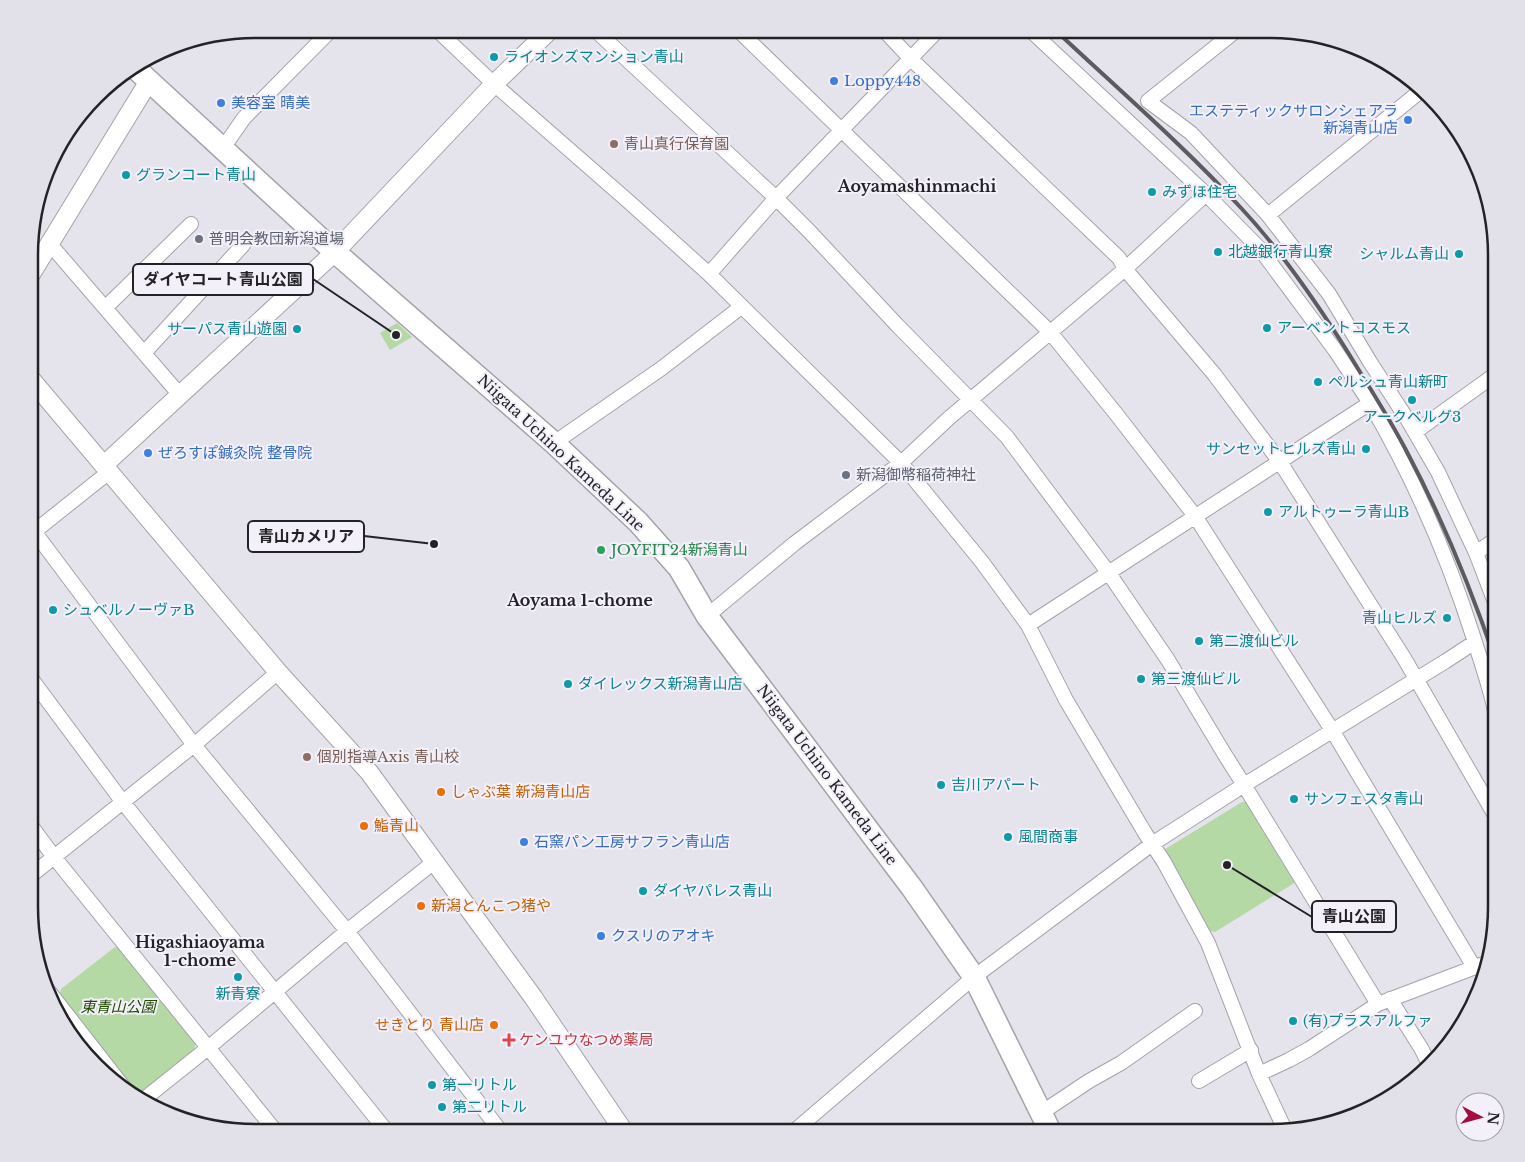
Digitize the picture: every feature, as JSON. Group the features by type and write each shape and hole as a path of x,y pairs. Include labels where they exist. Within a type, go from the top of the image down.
{"main road":[{"name":"Niigata Uchino Kameda Line","path":"142,74 336,252 554,443 638,522 679,568 707,616 912,888 974,977 1048,1125"}],"street":[{"path":"222,148 244,118 323,38"},
{"path":"445,38 494,84 709,274 901,463 982,562 1028,625 1066,700 1164,862 1208,943 1260,1074 1282,1124"},
{"path":"38,526 107,469 180,395 336,252 494,84 543,38"},
{"path":"604,38 776,198 1007,437 1108,572 1168,660 1224,755 1384,1001 1421,1048 1426,1059"},
{"path":"746,38 1050,332 1117,415 1194,516 1480,964"},
{"path":"891,38 1118,258 1125,269 1214,374 1280,462 1416,679 1488,803"},
{"path":"709,274 776,198 931,38"},
{"path":"1039,38 1206,194 1260,249 1335,350 1370,403 1392,442 1430,520 1449,566 1475,642 1488,688"},
{"path":"1227,38 1148,101 1191,133 1268,214 1329,294 1438,472 1476,552 1488,584"},
{"path":"38,262 142,74"},
{"path":"1268,214 1417,94"},
{"path":"707,616 795,543 901,463 950,418 1125,269 1206,194"},
{"path":"105,308 191,224"},
{"path":"49,243 180,395"},
{"path":"144,353 243,245"},
{"path":"554,443 662,368 742,307"},
{"path":"1415,432 1488,380"},
{"path":"38,387 278,672 369,772 533,997 620,1125"},
{"path":"1028,625 1370,403"},
{"path":"38,539 194,744 346,931 496,1125"},
{"path":"1476,552 1488,544"},
{"path":"801,1125 974,977 1152,844 1475,642"},
{"path":"38,870 194,744 278,672"},
{"path":"38,687 122,801 382,1125"},
{"path":"38,835 54,858 271,1125"},
{"path":"148,1096 208,1048 346,931 434,862"},
{"path":"1260,1074 1309,1049 1384,1001 1479,965"},
{"path":"1041,1113 1089,1081 1121,1063 1195,1011"},
{"path":"65,1012 108,1068"},
{"path":"1199,1081 1251,1050"}],"green space":[{"path":"397,323 412,337 390,350 380,333"},
{"path":"1242,802 1248,802 1296,882 1215,932 1209,931 1162,851"},
{"name":"東青山公園","path":"115,947 121,949 195,1043 195,1053 145,1095 132,1087 60,994 61,989"}],"railway":[{"path":"1064,38 1220,185 1272,243 1312,297 1386,415 1420,478 1456,556 1488,640"}],"place":[{"name":"ライオンズマンション青山","path":"494,57"},
{"name":"Loppy448","path":"834,81"},
{"name":"美容室 晴美","path":"221,103"},
{"name":"エステティックサロンシェアラ 新潟青山店","path":"1408,120"},
{"name":"青山真行保育園","path":"614,144"},
{"name":"グランコート青山","path":"126,175"},
{"name":"みずほ住宅","path":"1152,192"},
{"name":"普明会教団新潟道場","path":"199,239"},
{"name":"北越銀行青山寮","path":"1218,252"},
{"name":"シャルム青山","path":"1459,254"},
{"name":"アーベントコスモス","path":"1267,328"},
{"name":"サーパス青山遊園","path":"297,329"},
{"name":"ダイヤコート青山公園","path":"396,335"},
{"name":"ペルシュ青山新町","path":"1318,382"},
{"name":"アークベルグ3","path":"1412,400"},
{"name":"サンセットヒルズ青山","path":"1366,449"},
{"name":"ぜろすぽ鍼灸院 整骨院","path":"148,453"},
{"name":"新潟御幣稲荷神社","path":"846,475"},
{"name":"アルトゥーラ青山B","path":"1268,512"},
{"name":"青山カメリア","path":"434,544"},
{"name":"JOYFIT24新潟青山","path":"601,550"},
{"name":"シュベルノーヴァB","path":"53,610"},
{"name":"青山ヒルズ","path":"1447,618"},
{"name":"第二渡仙ビル","path":"1199,641"},
{"name":"第三渡仙ビル","path":"1141,679"},
{"name":"ダイレックス新潟青山店","path":"568,684"},
{"name":"個別指導Axis 青山校","path":"307,757"},
{"name":"吉川アパート","path":"941,785"},
{"name":"しゃぶ葉 新潟青山店","path":"441,792"},
{"name":"サンフェスタ青山","path":"1294,799"},
{"name":"鮨青山","path":"364,826"},
{"name":"風間商事","path":"1008,837"},
{"name":"石窯パン工房サフラン青山店","path":"524,842"},
{"name":"青山公園","path":"1227,865"},
{"name":"ダイヤパレス青山","path":"643,891"},
{"name":"新潟とんこつ猪や","path":"421,906"},
{"name":"クスリのアオキ","path":"601,936"},
{"name":"新青寮","path":"238,977"},
{"name":"(有)プラスアルファ","path":"1293,1021"},
{"name":"せきとり 青山店","path":"494,1025"},
{"name":"ケンユウなつめ薬局","path":"509,1040"},
{"name":"第一リトル","path":"432,1085"},
{"name":"第二リトル","path":"442,1107"}],"district":[{"name":"Aoyamashinmachi","path":"917,186"},
{"name":"Aoyama 1-chome","path":"580,600"},
{"name":"Higashiaoyama 1-chome","path":"200,951"}]}
